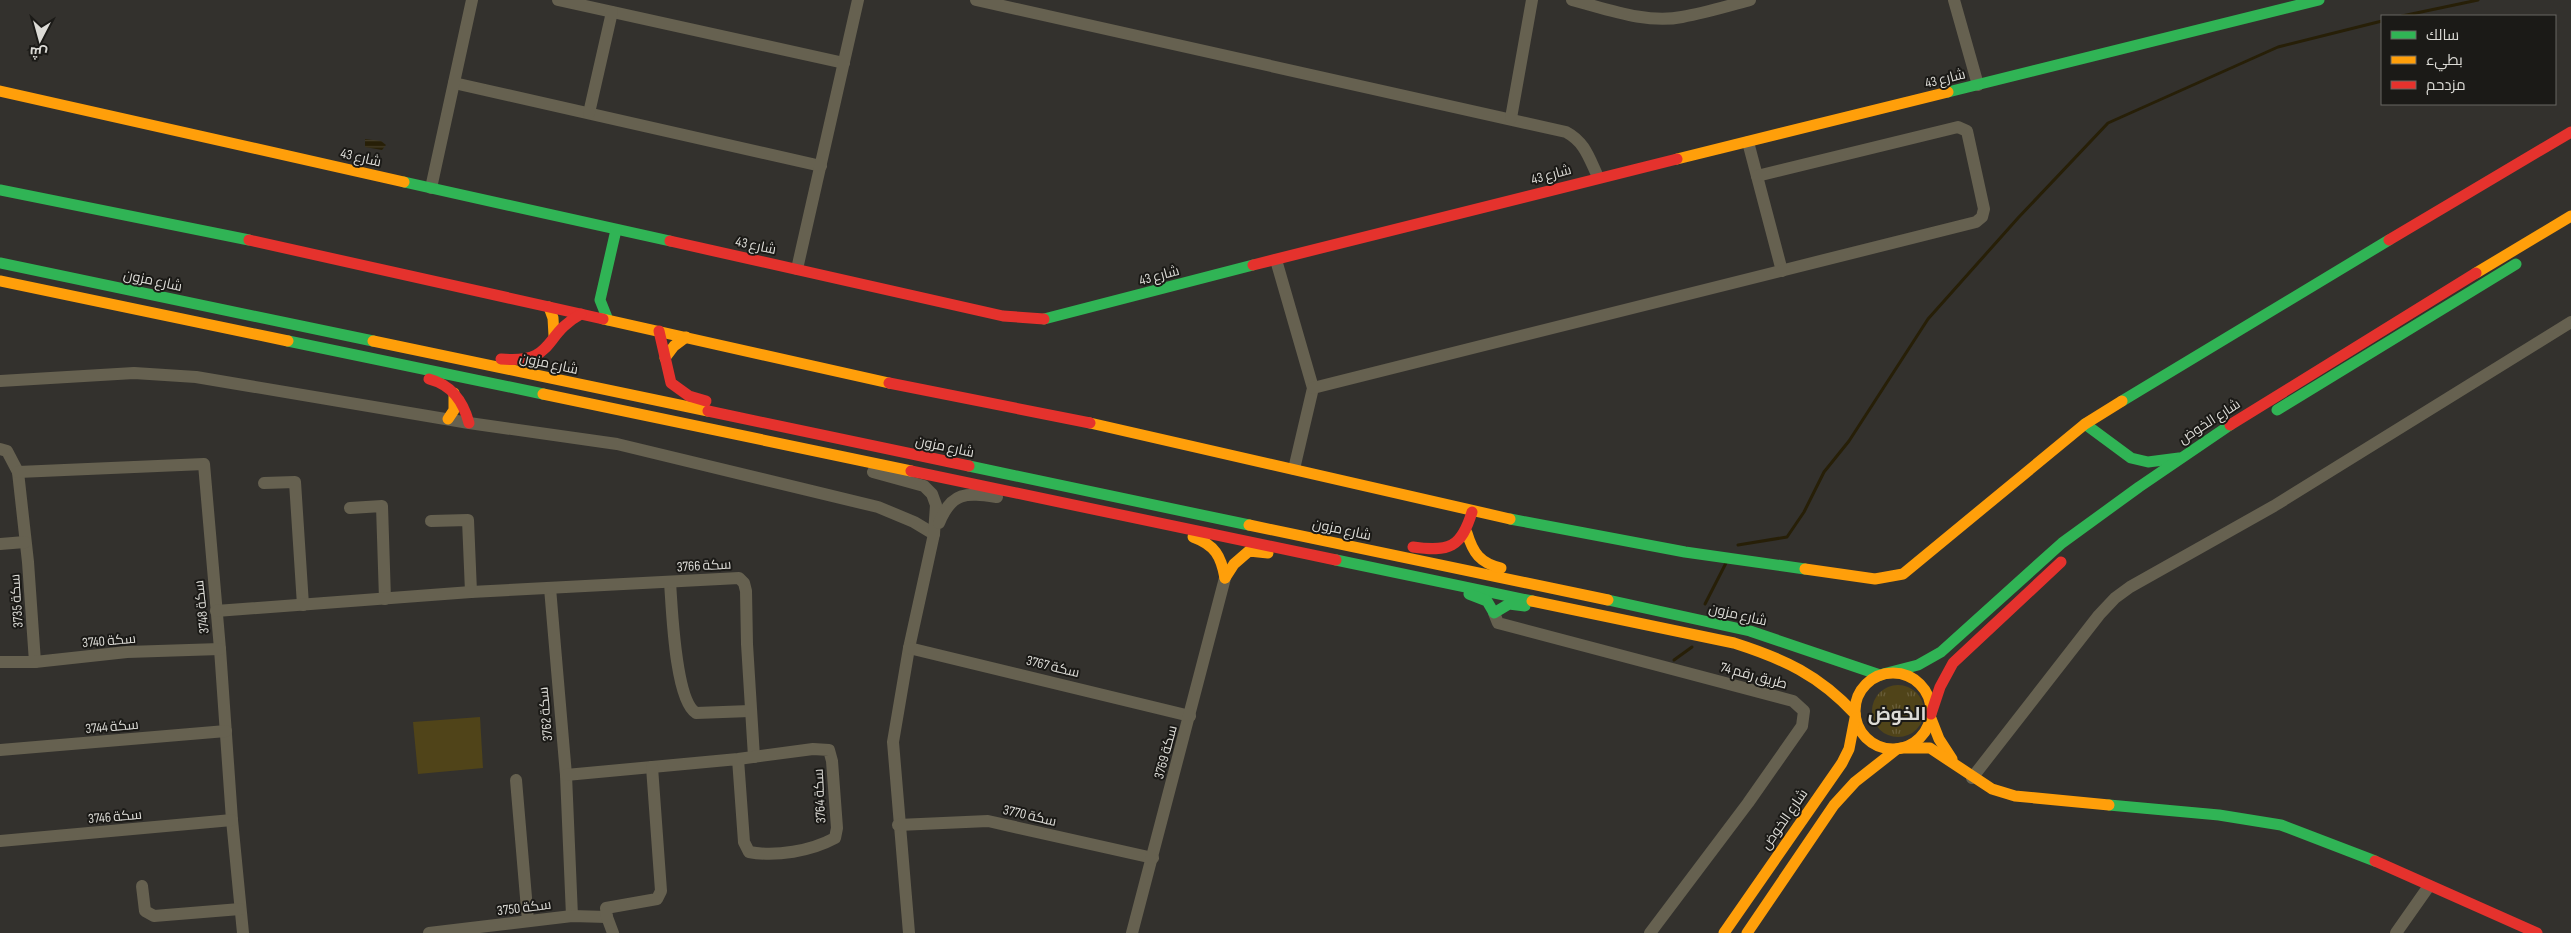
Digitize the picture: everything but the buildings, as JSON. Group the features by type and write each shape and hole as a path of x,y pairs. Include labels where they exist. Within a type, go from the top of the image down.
{"main road":[{"name":"شارع 43","path":"0,91 1012,318 1041,320 1598,177 1748,142 2319,0"},
{"path":"0,190 322,255 847,375 1103,426 1472,512 1685,552 1874,579 1904,574 2085,424 2231,334 2571,132"},
{"name":"شارع الخوض","path":"1881,675 1918,665 1941,652 2079,530 2180,458 2298,382 2571,216"},
{"path":"608,320 600,300 616,230"},
{"name":"شارع الخوض","path":"2084,542 2106,522 2233,436 2530,256"},
{"name":"شارع مزون","path":"0,263 1613,601 1766,636 1807,649 1856,670 1881,675"},
{"path":"0,281 1734,643 1777,656 1818,678 1838,695 1855,716 1866,738 1875,744 1899,748 1930,748 1940,753 1972,778 1992,789 2015,796 2218,815 2281,825 2537,933"},
{"path":"399,347 434,346 520,361 540,355 566,323 600,300"},
{"path":"549,307 553,318 554,336"},
{"path":"659,331 670,382 684,395 806,425 825,437"},
{"path":"665,358 674,346 686,337"},
{"path":"347,354 380,370 441,382 454,393 464,407 469,423"},
{"path":"448,419 454,410 454,393"},
{"path":"2085,424 2107,438 2124,455 2135,460 2146,462 2180,458"},
{"path":"1301,536 1324,533 1437,551 1452,548 1467,533 1472,512"},
{"path":"1127,516 1206,542 1217,550 1222,558 1225,578"},
{"path":"1467,533 1474,554 1484,563 1586,587 1613,601"},
{"path":"1225,578 1234,564 1249,551 1371,568 1478,596 1487,601 1494,613 1510,604 1552,611 1572,609"},
{"path":"1747,933 1834,805 1855,782 1899,748 1920,737 1931,715 1940,687 1953,663 2070,555"},
{"path":"1855,716 1856,702 1860,690 1869,681 1881,675 1895,673 1907,675 1925,691 1930,702 1931,715 1939,739 1957,766"},
{"name":"شارع الخوض","path":"1724,933 1842,763 1849,749 1855,716"}],"street":[{"path":"431,188 472,0"},
{"path":"558,0 844,63"},
{"path":"798,269 858,0"},
{"path":"976,0 1511,118 1566,132 1578,138 1584,146 1598,177"},
{"path":"1511,118 1532,0"},
{"path":"1572,0 1634,16 1658,18 1681,18 1750,0"},
{"path":"1954,0 1978,85"},
{"path":"589,113 612,12"},
{"path":"454,83 821,166"},
{"path":"1312,388 1782,271 1978,220 1983,215 1984,206 1967,131 1958,127 1757,176"},
{"path":"1748,142 1782,271"},
{"path":"1276,260 1312,388 1294,469"},
{"path":"1972,778 2052,673 2115,598 2130,587 2274,506 2571,322"},
{"path":"0,382 134,373 179,375 469,423 616,444 783,482 878,507 914,522 934,534"},
{"name":"سكة 3735","path":"4,450 18,472 35,662"},
{"path":"827,454 852,466 924,486 932,494 936,505 934,534 893,742 898,825 909,933"},
{"name":"سكة 3748","path":"18,472 204,464 232,820 243,933"},
{"path":"264,484 295,482 302,605"},
{"path":"934,534 946,507 961,496 973,494 1027,501 1054,501"},
{"path":"350,508 382,506 385,599"},
{"path":"431,521 468,520 470,592"},
{"path":"0,544 25,542"},
{"name":"سكة 3766","path":"550,588 739,578 744,584 746,591 750,711 754,757"},
{"name":"سكة 3769","path":"1132,933 1225,578"},
{"path":"670,582 679,677 688,706 696,713 750,711"},
{"path":"216,611 470,592 550,588"},
{"name":"سكة 3762","path":"550,588 566,775 572,916"},
{"name":"طريق رقم 74","path":"1494,613 1498,624 1793,701 1804,711 1802,726 1754,795 1650,933"},
{"name":"سكة 3767","path":"910,648 1190,716"},
{"name":"سكة 3740","path":"0,662 35,662 127,652 220,649"},
{"name":"سكة 3744","path":"0,750 226,731"},
{"name":"سكة 3764","path":"566,775 738,759 813,749 829,750 832,760 837,828 835,838 818,847 762,854 749,852 744,842 738,759"},
{"path":"613,933 606,908 658,899 661,891 652,766"},
{"path":"516,780 520,926"},
{"name":"سكة 3746","path":"0,841 232,820"},
{"name":"سكة 3770","path":"898,825 988,821 1153,858"},
{"path":"142,886 146,911 154,916 240,909"},
{"path":"2396,933 2429,886"},
{"name":"سكة 3750","path":"429,933 520,926 572,916 607,917"}],"green space":[{"path":"1898,685 1908,687 1916,693 1922,701 1924,711 1922,721 1916,729 1908,735 1898,737 1888,735 1880,729 1874,721 1872,711 1874,701 1880,693 1888,687"},
{"path":"480,717 483,768 418,774 413,722"}],"shaded area":[{"path":"365,139 381,141 386,145 382,150 365,147"}],"waterway":[{"path":"2407,15 2478,0"},
{"path":"1738,545 1787,537 1804,512 1824,472 1849,441 1928,319 2018,218 2108,123 2278,47 2381,21"},
{"path":"1705,604 1726,563"},
{"path":"1674,660 1692,647"}],"traffic: fast":[{"path":"1948,92 2319,0"},
{"path":"404,182 670,241"},
{"path":"0,190 249,240"},
{"path":"608,320 600,300 616,230"},
{"path":"2122,401 2389,240"},
{"path":"0,263 373,341"},
{"path":"2277,410 2516,264"},
{"path":"1044,319 1253,265"},
{"path":"288,341 543,394"},
{"path":"2085,424 2131,458 2148,462 2179,458"},
{"path":"1883,674 1918,665 1941,652 2062,543 2139,487 2230,425"},
{"path":"969,466 1249,525"},
{"path":"1510,519 1685,552 1805,569"},
{"path":"1336,560 1532,601"},
{"path":"1469,594 1487,601 1494,613 1509,604 1525,606"},
{"path":"1608,600 1750,631 1880,675"},
{"path":"2109,805 2219,815 2281,825 2375,861"}],"traffic: slow":[{"path":"0,91 404,182"},
{"path":"1677,159 1948,92"},
{"path":"2476,273 2571,216"},
{"path":"0,281 288,341"},
{"path":"549,307 553,318 554,336"},
{"path":"603,319 889,383"},
{"path":"665,358 674,346 686,337"},
{"path":"373,341 708,411"},
{"path":"448,419 454,410 454,393"},
{"path":"543,394 911,471"},
{"path":"1805,569 1875,579 1903,574 2085,424 2122,401"},
{"path":"1090,423 1510,519"},
{"path":"1249,525 1608,600"},
{"path":"1467,533 1478,556 1488,563 1501,568"},
{"path":"1193,537 1201,540 1216,552 1225,578"},
{"path":"1225,578 1234,564 1249,551 1268,553"},
{"path":"1532,601 1734,643 1752,649 1800,670 1842,700 1855,714"},
{"path":"1893,673 1907,676 1920,684 1928,697 1931,711 1928,725 1920,738 1907,746 1893,749 1879,746 1866,738 1858,725 1855,711 1858,697 1866,684 1879,676 1893,673"},
{"path":"1930,716 1939,739 1952,759"},
{"path":"1724,933 1842,763 1849,749 1855,718"},
{"path":"1900,748 1930,748 1992,789 2015,796 2109,805"},
{"path":"1747,933 1834,805 1855,782 1897,749"}],"traffic: jam":[{"path":"2389,240 2571,132"},
{"path":"1253,265 1677,159"},
{"path":"249,240 603,319"},
{"path":"670,241 1003,316 1044,319"},
{"path":"2230,425 2476,273"},
{"path":"501,359 531,357 540,352 569,322 581,314"},
{"path":"659,331 671,383 689,396 706,401"},
{"path":"429,379 444,385 455,395 460,401 469,423"},
{"path":"889,383 1090,423"},
{"path":"708,411 969,466"},
{"path":"911,471 1336,560"},
{"path":"1413,547 1436,549 1452,545 1463,533 1472,512"},
{"path":"1931,714 1940,687 1953,663 2061,562"},
{"path":"2375,861 2537,933"}],"district":[{"name":"الخوض","path":"1897,713"}]}
